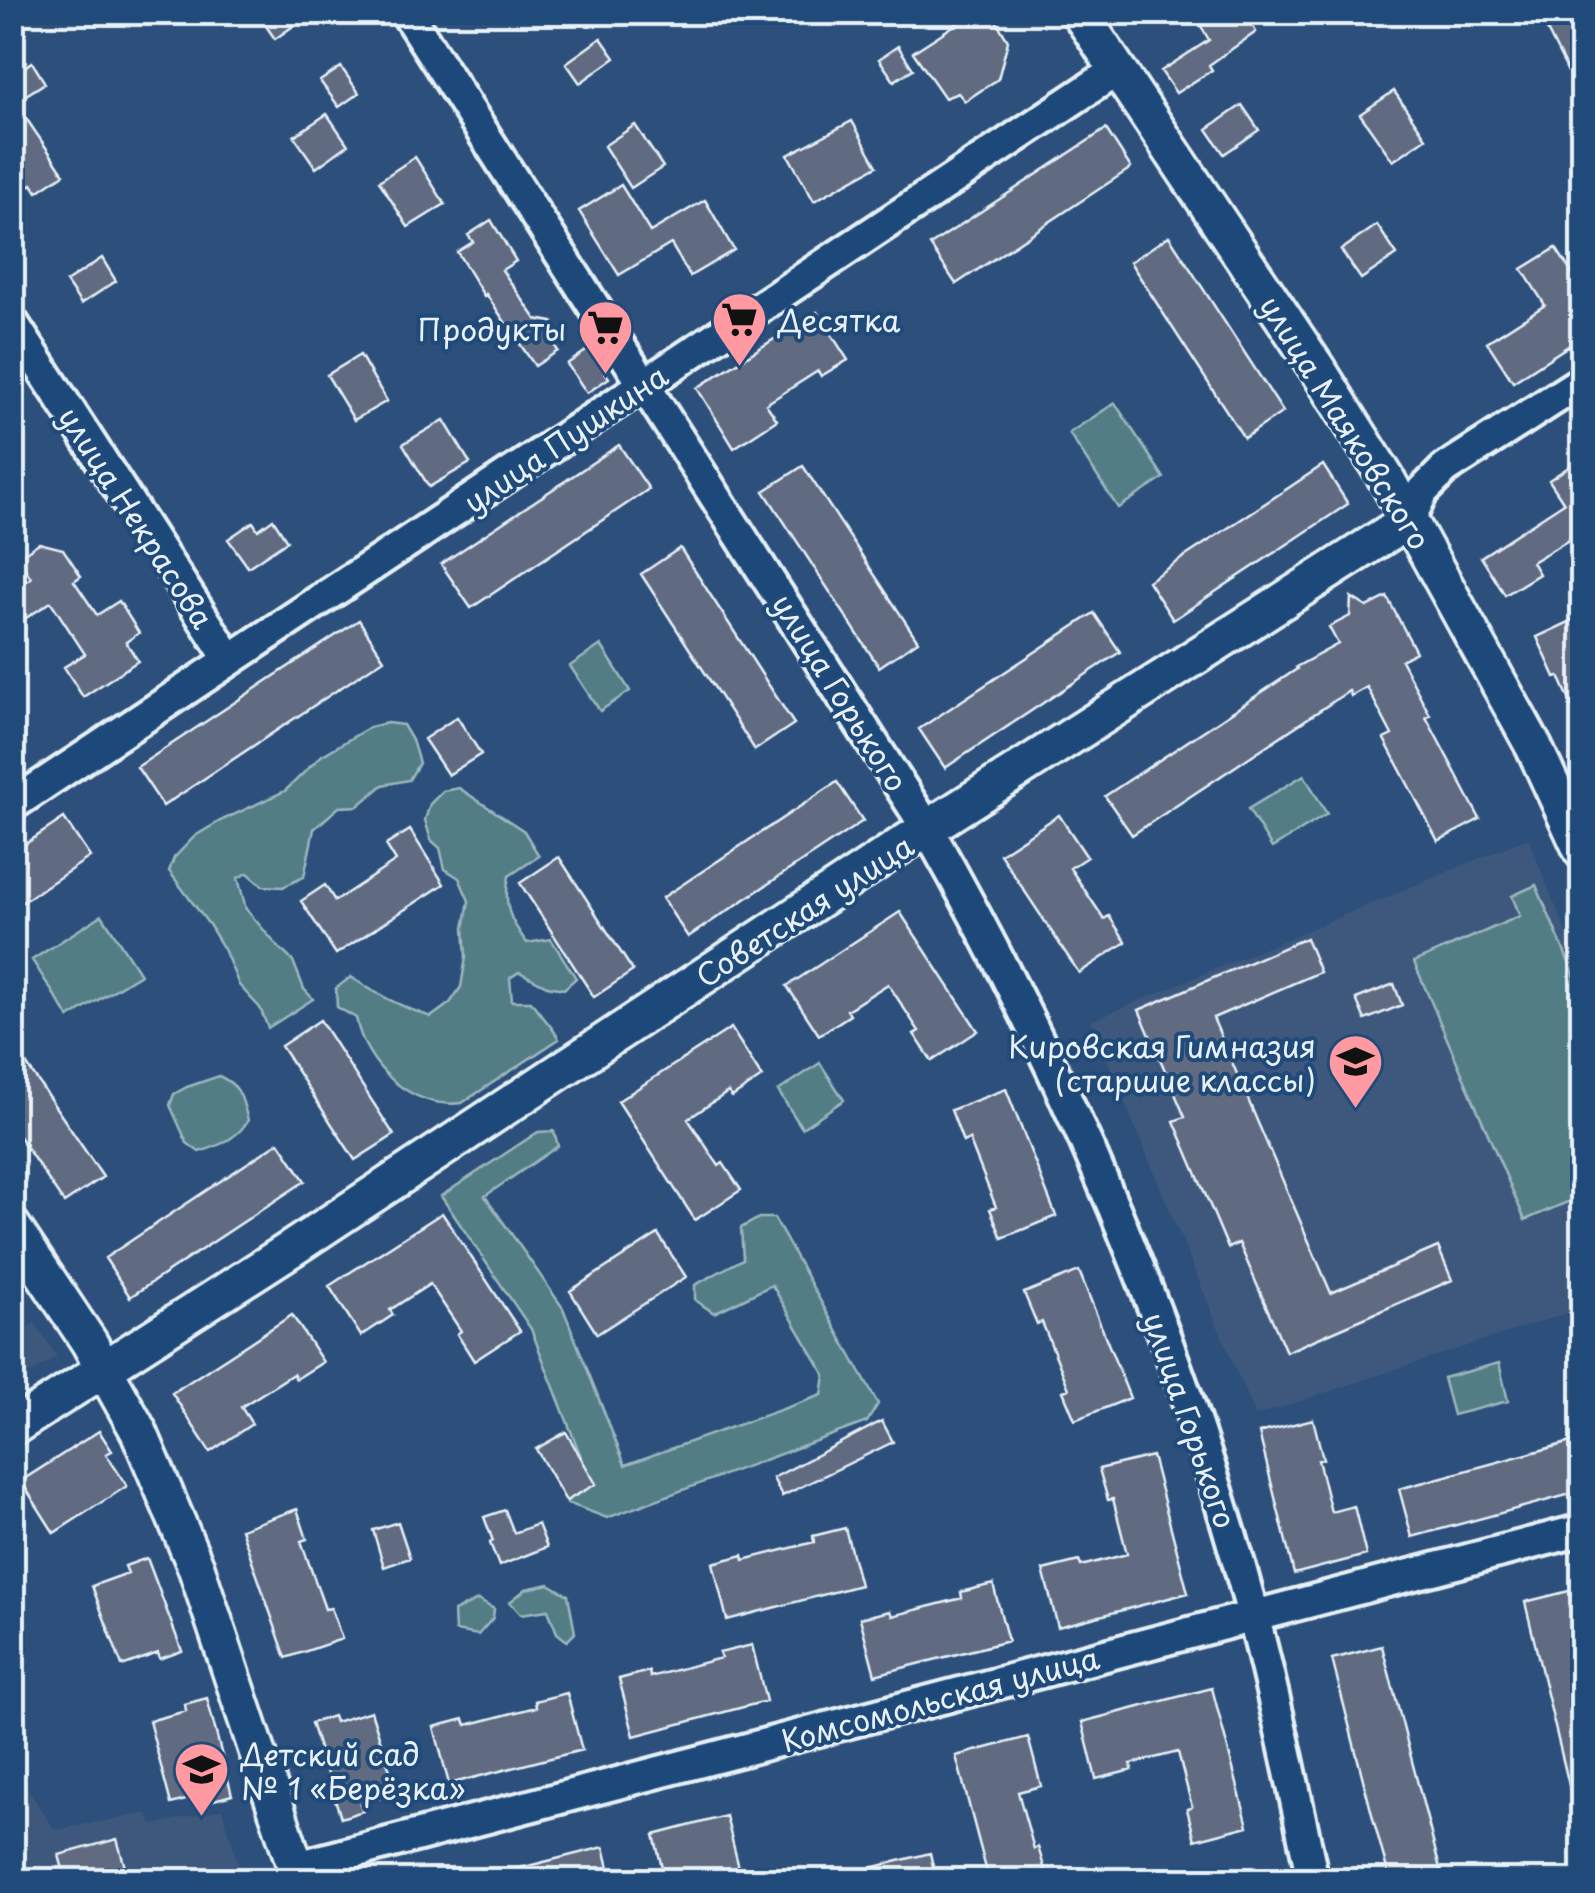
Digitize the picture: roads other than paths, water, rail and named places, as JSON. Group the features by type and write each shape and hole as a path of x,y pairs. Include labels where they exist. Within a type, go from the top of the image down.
{"street":[{"name":"улица Горького","path":"406,12 928,828 1034,1032 1118,1216 1171,1354 1254,1616 1314,1880"},
{"name":"улица Маяковского","path":"1079,12 1331,390 1409,520 1534,748 1582,851"},
{"name":"улица Пушкина","path":"12,805 1117,70"},
{"name":"улица Некрасова","path":"12,322 230,660"},
{"name":"Советская улица","path":"12,1428 308,1238 928,828 1409,520 1424,491 1445,469 1582,382"},
{"path":"12,1226 104,1368 140,1432 196,1567 298,1874"},
{"name":"Комсомольская улица","path":"298,1874 1582,1530"}],"place":[{"name":"Десятка","path":"739,368"},
{"name":"Продукты","path":"605,377"},
{"name":"Кировская Гимназия (старшие классы)","path":"1355,1111"},
{"name":"Детский сад № 1 «Берёзка»","path":"202,1819"}]}
